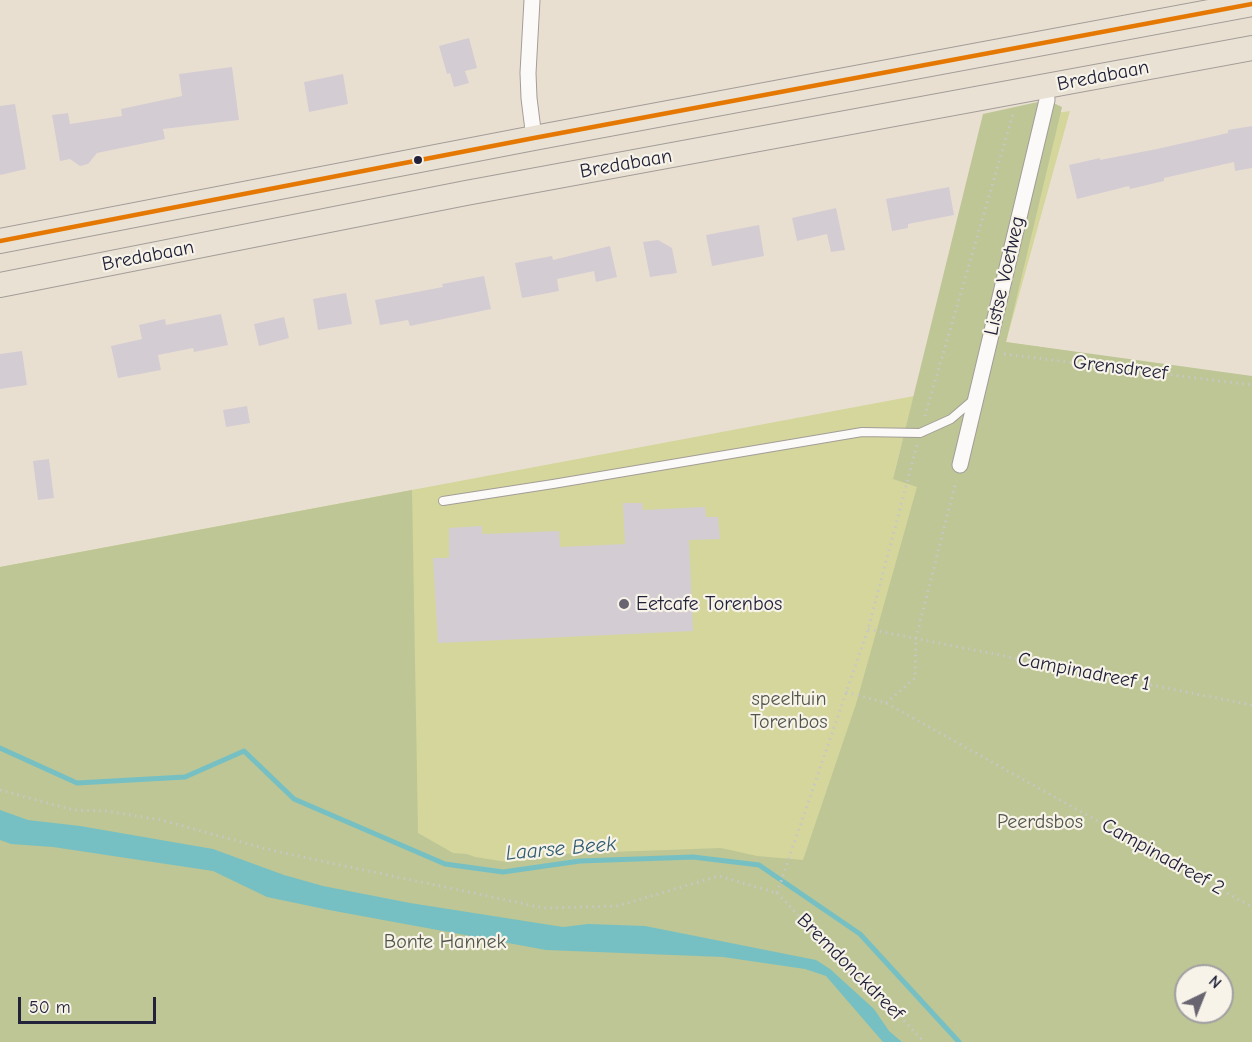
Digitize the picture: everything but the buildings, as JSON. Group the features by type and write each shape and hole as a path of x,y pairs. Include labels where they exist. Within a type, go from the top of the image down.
{"main road":[{"path":"0,241 534,138 1252,4"},
{"name":"Bredabaan","path":"0,285 466,193 1252,48"}],"street":[{"path":"532,0 528,73 534,138"},
{"name":"Listse Voetweg","path":"960,465 1047,100 1046,87"}],"lane":[{"path":"442,501 611,475 861,432 920,433 951,419 976,398"}],"path":[{"path":"0,790 73,810 106,811 161,820 274,851 544,908 617,906 719,876 777,892 868,629 920,433 1019,92"},
{"name":"Grensdreef","path":"987,352 1252,385"},
{"path":"886,703 915,678 916,638 960,465"},
{"name":"Campinadreef 1","path":"868,629 1252,705"},
{"name":"Campinadreef 2","path":"846,692 886,703 1252,907"},
{"name":"Bremdonckdreef","path":"777,892 924,1042"}],"green space":[{"name":"Peerdsbos","path":"1047,100 1062,107 1006,342 1252,376 1252,1042 0,1042 0,567 412,490 418,833 453,853 507,862 539,859 557,854 721,848 757,856 803,860 856,704 917,487 893,479 983,114"},
{"name":"Peerdsbos","path":"1070,111 1006,342 1252,378 1252,1042 0,1042 0,567 914,396 893,478 997,122"}],"water":[{"path":"0,810 28,820 80,826 213,849 284,875 323,886 410,903 563,927 588,924 645,926 816,960 830,969 874,1009 889,1031 902,1042 883,1042 826,976 805,969 723,957 546,950 329,910 267,897 213,871 53,847 11,844 0,840"}],"waterway":[{"name":"Laarse Beek","path":"0,748 77,783 185,777 244,751 294,799 445,864 503,872 580,861 693,857 759,865 860,934 959,1042"}],"transit line":[{"path":"0,241 534,138 1252,4"}],"place":[{"name":"Eetcafe Torenbos","path":"624,604"}],"park label":[{"name":"speeltuin Torenbos","path":"789,710"},
{"name":"Bonte Hannek","path":"445,942"}]}
